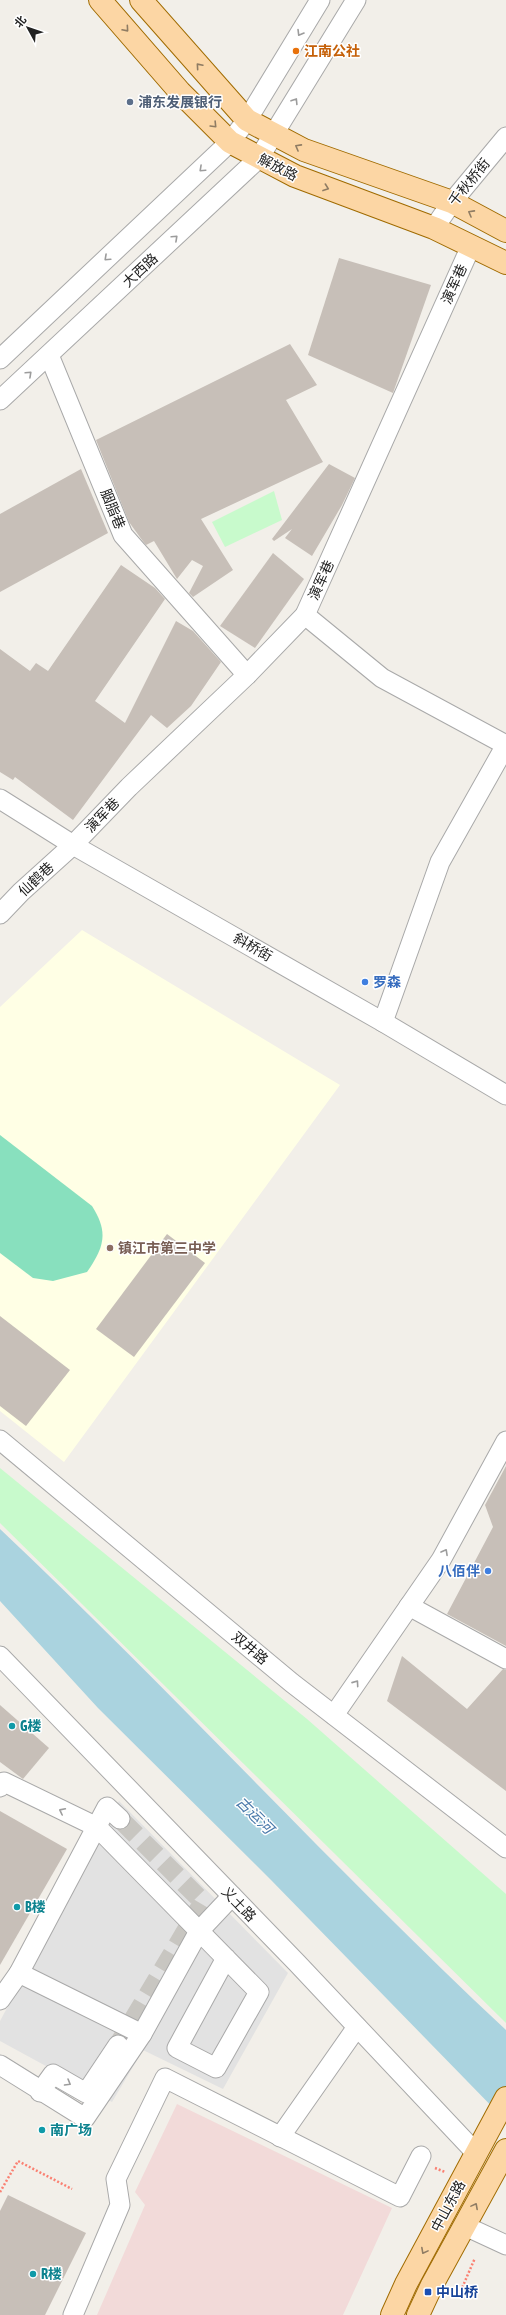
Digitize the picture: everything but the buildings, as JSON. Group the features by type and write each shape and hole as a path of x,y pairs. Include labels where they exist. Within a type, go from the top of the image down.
{"main road":[{"name":"解放路","path":"100,0 180,92 230,142 295,176 434,228 506,263"},
{"name":"解放路","path":"141,0 247,120 304,150 452,202 506,231"},
{"name":"中山东路","path":"392,2315 406,2284 506,2098"},
{"name":"中山东路","path":"418,2315 432,2285 505,2152"}],"street":[{"path":"0,359 230,142 247,120 320,0"},
{"name":"大西路","path":"0,400 259,158 356,0"},
{"name":"千秋桥街","path":"434,228 452,202 506,137"},
{"name":"演军巷","path":"73,845 129,787 247,675 306,615 472,246"},
{"name":"胭脂巷","path":"49,355 123,535 247,675"},
{"path":"306,615 382,678 506,745 440,862 383,1022"},
{"name":"斜桥街","path":"0,799 73,845 383,1022 506,1095"},
{"name":"仙鹤巷","path":"0,914 20,892 73,845"},
{"name":"双井路","path":"0,1440 292,1684 506,1848"},
{"path":"334,1715 441,1560 506,1441"},
{"path":"409,1606 506,1659"},
{"name":"义土路","path":"0,1656 232,1896 476,2154"},
{"path":"0,1787 4,1782 98,1827 199,1930 259,1992 216,2068 177,2048 226,1958"},
{"path":"0,2000 19,1972 98,1827 107,1807 120,1819"},
{"path":"0,2065 40,2092 85,2118 142,2034 199,1930 232,1896"},
{"path":"19,1972 142,2034"},
{"path":"280,2137 357,2027"},
{"path":"40,2092 53,2074 86,2093 118,2045"},
{"path":"73,2315 120,2205 116,2179 165,2078 400,2196 421,2156"},
{"path":"465,2226 506,2245"}],"path":[{"path":"0,2192 18,2161 72,2189"},
{"path":"460,2295 475,2258"}],"shaded area":[{"name":"镇江市第三中学","path":"82,930 340,1085 64,1462 0,1411 0,1007"},
{"path":"119,1801 288,1973 223,2089 143,2050 112,2102 0,2041 0,2021"},
{"path":"177,2104 392,2208 343,2315 97,2315 145,2205 135,2192"}],"green space":[{"path":"274,491 282,520 225,547 212,522"},
{"path":"0,1135 92,1206 101,1224 102,1240 101,1247 87,1272 53,1281 33,1278 0,1253"},
{"path":"0,1468 307,1719 506,1894 506,2023 0,1523"}],"water":[{"name":"古运河","path":"0,1529 128,1653 378,1906 506,2030 506,2121 272,1881 98,1708 0,1601"}],"tunnel":[{"path":"118,2045 203,1902 120,1819"}],"place":[{"name":"江南公社","path":"296,51"},
{"name":"浦东发展银行","path":"130,102"},
{"name":"罗森","path":"365,982"},
{"name":"镇江市第三中学","path":"110,1248"},
{"name":"八佰伴","path":"488,1571"},
{"name":"G楼","path":"12,1726"},
{"name":"B楼","path":"17,1907"},
{"name":"南广场","path":"42,2130"},
{"name":"R楼","path":"33,2274"},
{"name":"中山桥","path":"428,2292"}]}
